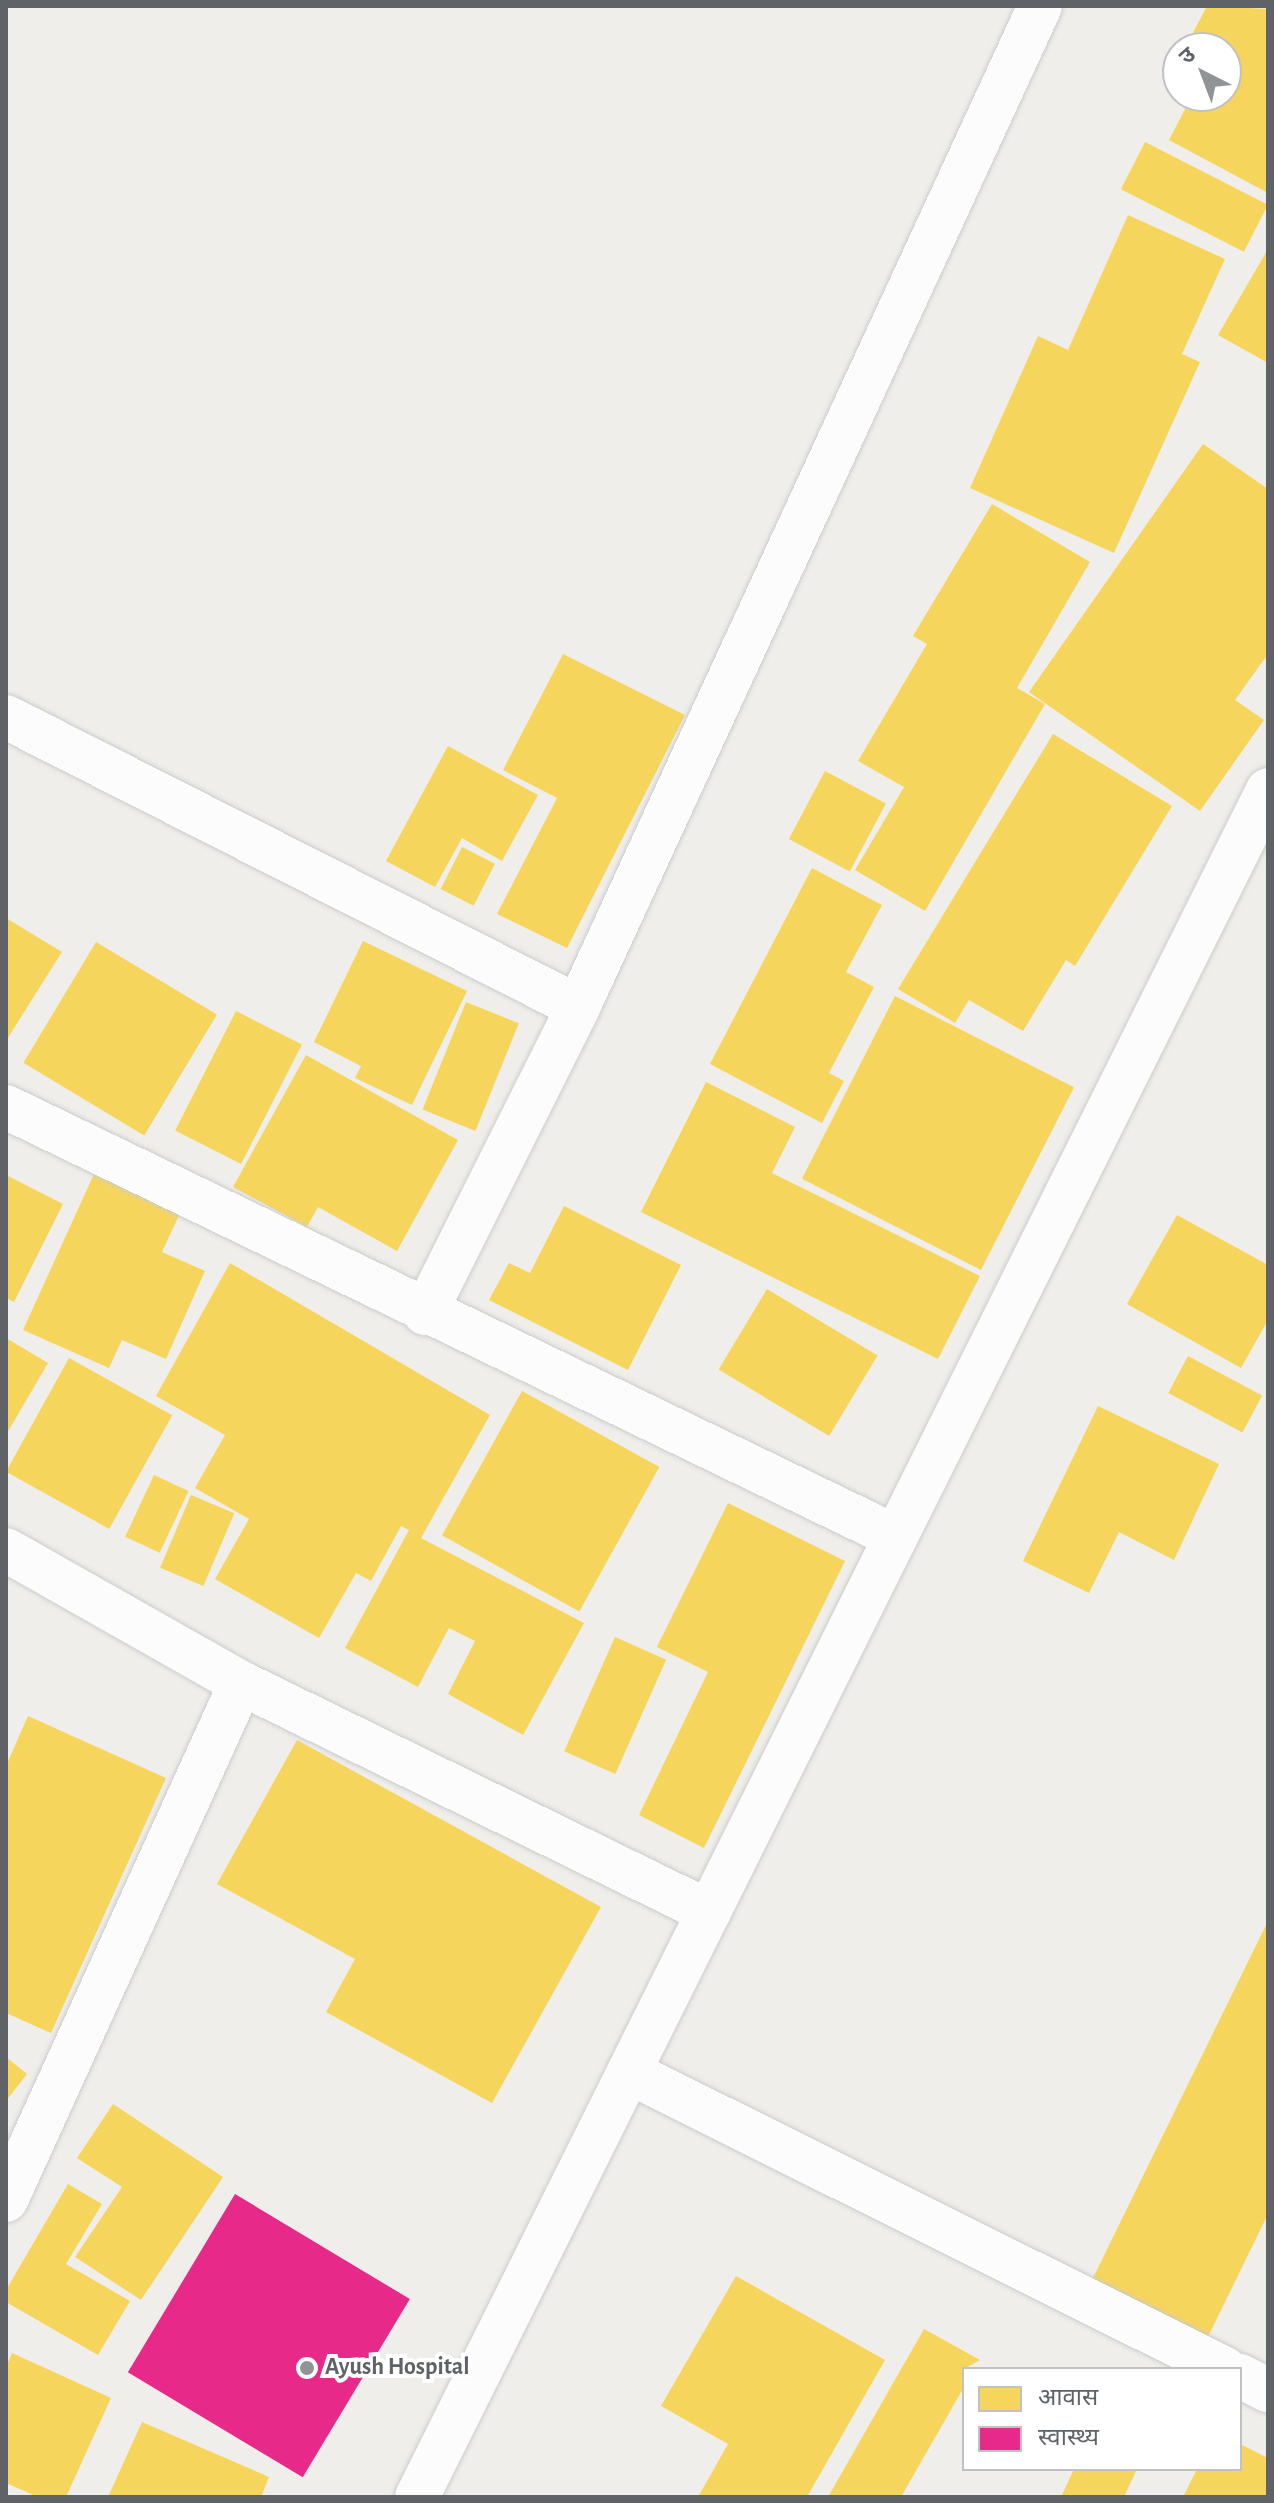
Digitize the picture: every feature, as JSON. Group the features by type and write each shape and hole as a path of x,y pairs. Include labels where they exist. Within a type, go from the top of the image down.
{"street":[{"path":"425,1313 578,1007 1040,6"},
{"path":"6,717 578,1007"},
{"path":"417,2497 1268,790"},
{"path":"6,1107 425,1313 896,1537"},
{"path":"6,1550 241,1683 709,1912"},
{"path":"6,2200 241,1683"},
{"path":"629,2072 1221,2367"},
{"path":"1242,2377 1268,2390"}],"building: आवास":[{"path":"1207,6 1268,9 1268,193 1169,140 1184,112 1242,112 1242,32 1193,32"},
{"path":"1145,142 1268,205 1244,252 1121,189"},
{"path":"1128,215 1225,259 1182,354 1200,362 1114,553 970,488 1038,336 1068,350"},
{"path":"1268,249 1268,363 1218,335"},
{"path":"1203,444 1268,489 1268,654 1235,700 1264,720 1200,811 1029,692"},
{"path":"992,504 1090,562 1017,688 1045,704 925,911 855,870 904,787 858,761 927,644 913,636"},
{"path":"563,654 685,715 567,948 497,914 557,798 503,770"},
{"path":"1053,734 1172,806 1075,966 1066,960 1023,1031 969,1000 955,1023 898,989"},
{"path":"448,746 538,795 502,861 462,838 435,887 386,861"},
{"path":"825,771 886,803 850,871 789,839"},
{"path":"462,847 495,864 474,906 441,889"},
{"path":"812,868 882,905 846,972 874,987 829,1073 844,1081 822,1123 710,1064"},
{"path":"6,918 62,952 6,1041"},
{"path":"363,941 467,991 412,1105 355,1078 361,1066 314,1042"},
{"path":"96,942 217,1015 144,1135 23,1063"},
{"path":"895,996 1074,1087 981,1270 802,1179"},
{"path":"466,1002 519,1023 475,1131 423,1110"},
{"path":"236,1011 302,1045 241,1164 175,1130"},
{"path":"306,1055 458,1140 397,1251 318,1207 307,1227 233,1187"},
{"path":"706,1082 795,1127 772,1173 980,1276 938,1359 641,1212"},
{"path":"94,1174 180,1213 162,1252 205,1271 166,1359 122,1340 109,1368 23,1330"},
{"path":"6,1175 63,1204 14,1302 6,1298"},
{"path":"564,1206 681,1265 628,1370 489,1300 509,1263 530,1273"},
{"path":"1177,1215 1268,1265 1268,1320 1241,1368 1127,1304"},
{"path":"230,1263 490,1415 421,1538 584,1623 523,1735 448,1694 475,1641 449,1628 418,1687 345,1648 409,1530 401,1526 371,1581 356,1573 319,1638 215,1579 249,1519 195,1488 225,1435 156,1396"},
{"path":"767,1289 878,1355 829,1436 719,1370"},
{"path":"6,1338 48,1363 6,1435"},
{"path":"1188,1356 1262,1395 1242,1433 1168,1393"},
{"path":"69,1358 172,1415 109,1529 6,1472"},
{"path":"522,1391 659,1467 579,1611 442,1535"},
{"path":"1098,1406 1219,1464 1174,1560 1119,1532 1089,1593 1023,1561"},
{"path":"154,1475 188,1491 160,1553 125,1537"},
{"path":"191,1495 234,1513 203,1586 160,1568"},
{"path":"728,1503 845,1561 704,1848 639,1815 708,1672 657,1647"},
{"path":"615,1637 666,1660 615,1774 564,1751"},
{"path":"28,1716 166,1778 51,2033 6,2013 6,1766"},
{"path":"297,1740 601,1907 492,2103 326,2012 355,1959 217,1884"},
{"path":"1268,1921 1268,2214 1208,2337 1092,2280"},
{"path":"6,2057 27,2074 6,2101"},
{"path":"113,2104 223,2177 141,2300 75,2257 122,2187 77,2158"},
{"path":"68,2184 102,2204 66,2264 130,2301 98,2355 6,2302 6,2290"},
{"path":"736,2276 885,2360 807,2497 698,2497 728,2444 661,2406"},
{"path":"924,2329 980,2360 962,2367 962,2390 901,2497 828,2497"},
{"path":"12,2353 111,2398 66,2497 38,2497 6,2483 6,2367"},
{"path":"142,2422 269,2477 261,2497 108,2497"},
{"path":"1242,2445 1268,2458 1268,2497 1183,2497 1196,2471 1242,2471"},
{"path":"1073,2471 1136,2471 1124,2497 1061,2497"}],"building: स्वास्थ्य":[{"path":"235,2194 410,2299 303,2477 128,2372"}],"place":[{"name":"Ayush Hospital","path":"307,2368"}]}
